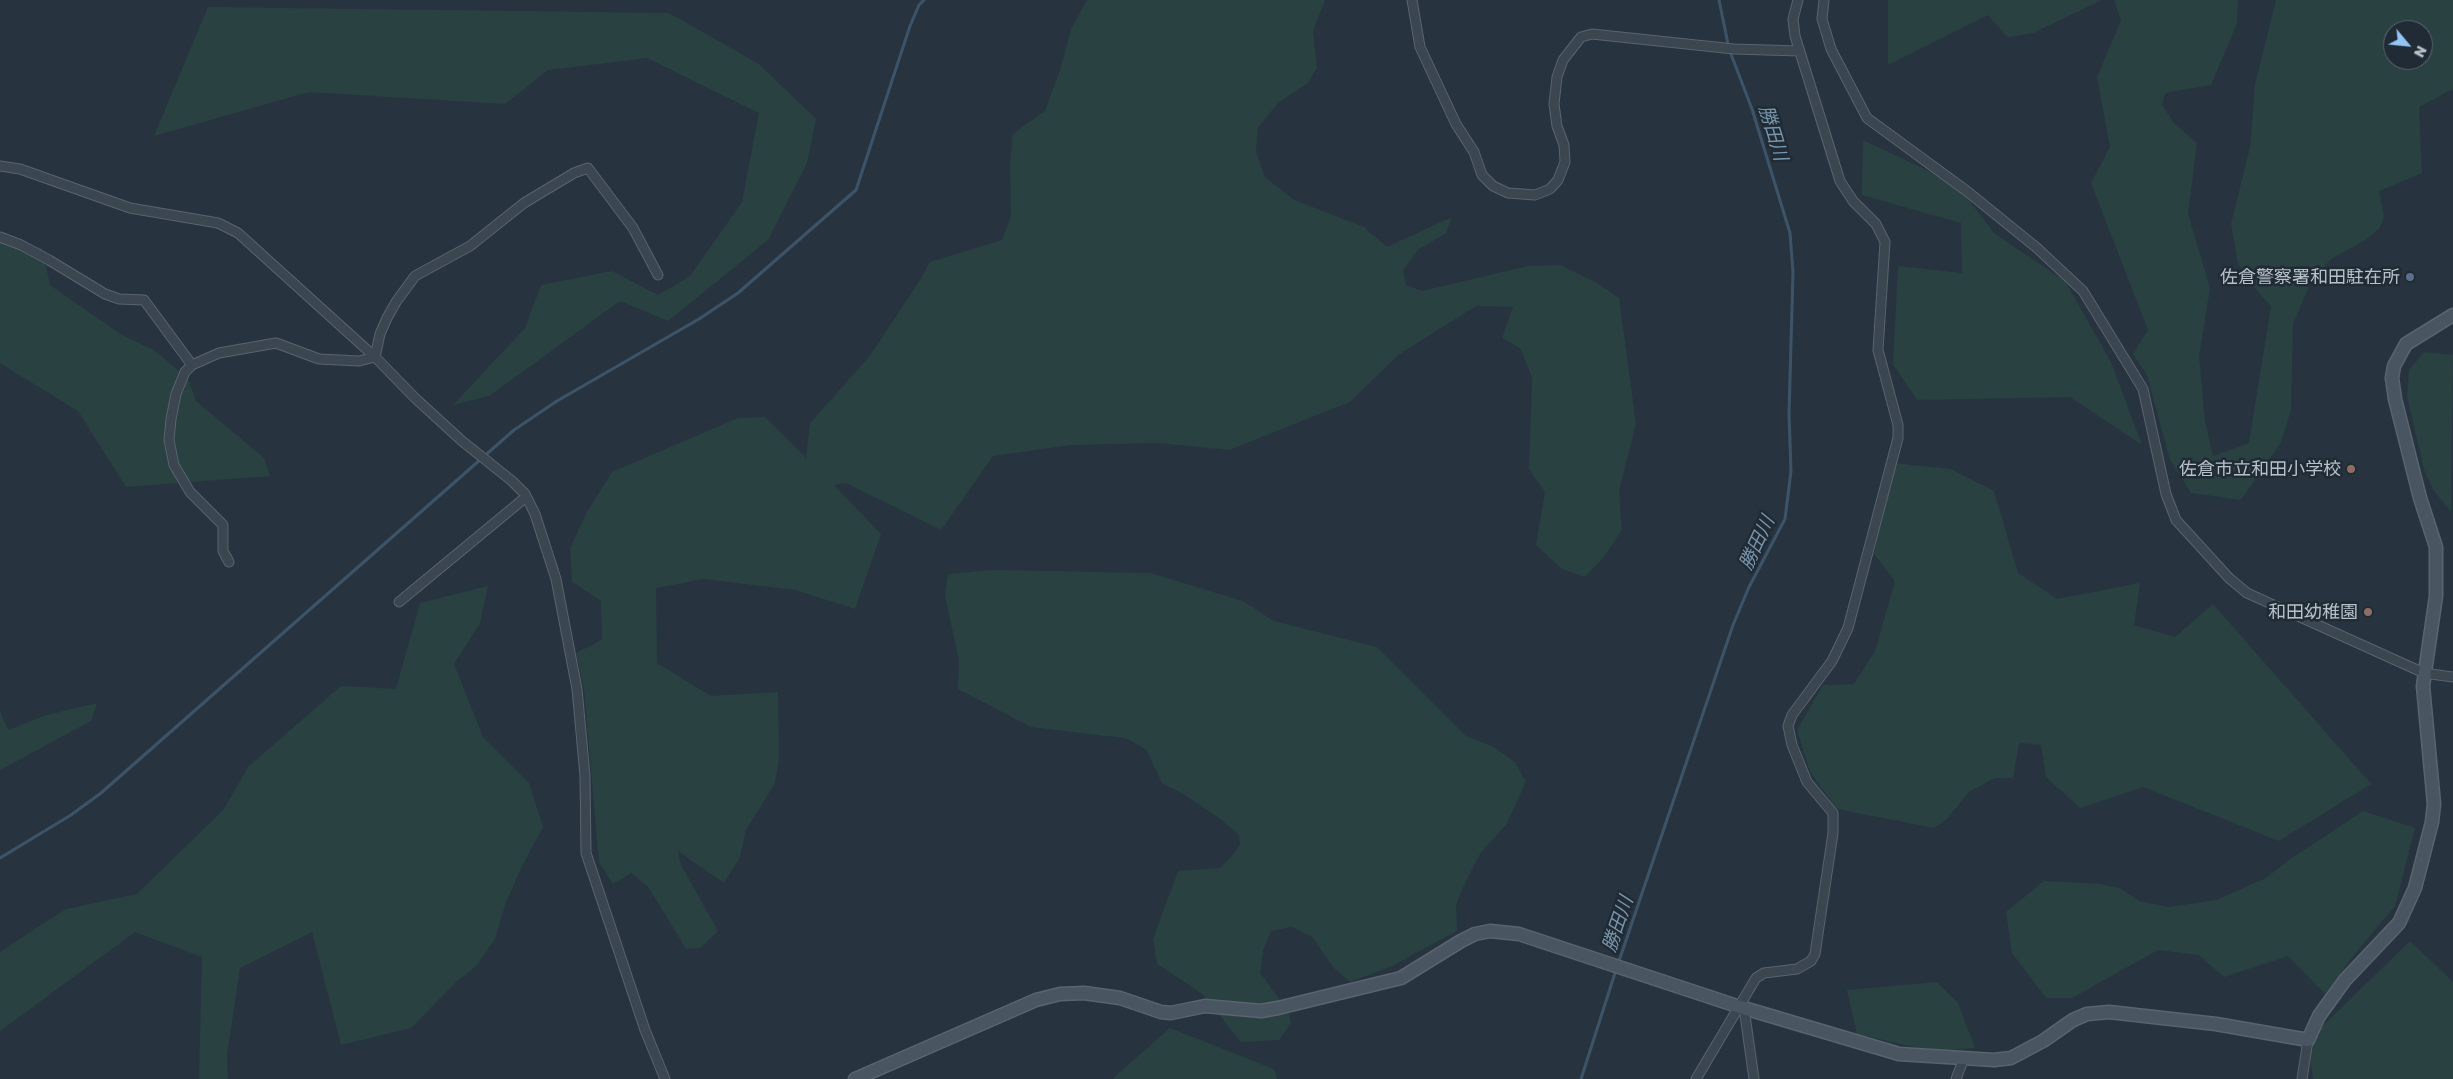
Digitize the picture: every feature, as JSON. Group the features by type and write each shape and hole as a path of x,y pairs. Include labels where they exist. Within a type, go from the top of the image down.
{"street":[{"path":"1412,0 1420,47 1456,124 1474,152 1482,175 1493,186 1508,193 1535,195 1550,189 1558,180 1565,162 1564,145 1557,126 1554,104 1557,77 1563,60 1581,37 1592,34 1734,49 1800,51"},
{"path":"1696,1079 1741,1007 1756,978 1764,973 1797,969 1811,961 1815,954 1833,833 1833,814 1807,782 1792,745 1788,726 1792,715 1832,661 1848,628 1898,438 1898,425 1878,350 1885,242 1876,224 1853,201 1840,181 1800,51 1793,19 1798,0"},
{"path":"1824,0 1822,19 1831,49 1867,118 1968,192 2037,248 2083,291 2143,389 2166,494 2176,520 2230,578 2247,593 2424,673 2453,677"},
{"path":"0,166 20,169 130,208 218,223 238,233 375,357 462,441 512,481 526,496 535,514 556,579 577,689 585,776 586,853 647,1036 664,1079"},
{"path":"375,357 380,334 387,318 415,276 470,246 524,203 574,173 588,168 634,228 658,275"},
{"path":"0,237 21,245 49,260 105,294 119,299 144,300 192,365"},
{"path":"2302,1079 2308,1040 2319,1016 2345,980 2399,923 2415,888 2432,822 2434,804 2424,673 2436,596 2436,546 2420,498 2394,399 2392,378 2394,366 2406,344 2453,315"},
{"path":"229,562 223,551 223,525 190,492 174,465 169,440 171,419 176,394 185,372 192,365 219,353 276,343 319,359 359,361 375,357"},
{"path":"399,602 526,496"},
{"path":"855,1079 1044,998 1060,994 1100,995 1120,998 1161,1012 1171,1013 1205,1006 1261,1011 1270,1010 1401,978 1461,941 1475,934 1490,931 1518,934 1885,1052 1994,1060 2011,1058 2030,1050 2072,1020 2087,1014 2109,1012 2216,1024 2308,1040"},
{"path":"1741,1007 1754,1079"},
{"path":"1956,1079 1964,1058"}],"green space":[{"path":"1087,0 1325,0 1313,31 1317,67 1308,83 1279,102 1258,127 1256,151 1265,177 1294,200 1364,227 1387,247 1452,217 1446,233 1418,250 1403,270 1406,285 1422,291 1528,266 1560,265 1599,284 1619,298 1636,424 1619,491 1622,530 1603,558 1585,577 1562,569 1536,545 1545,492 1529,469 1532,377 1520,348 1502,338 1513,307 1476,306 1398,355 1350,402 1229,450 1159,443 1071,445 993,456 941,530 846,483 834,485 881,534 855,609 795,590 704,579 656,588 657,663 711,696 778,692 779,758 775,783 746,830 740,857 724,883 678,851 681,865 718,931 700,948 686,949 649,888 632,873 613,884 599,862 584,689 576,653 602,640 601,601 572,582 570,548 587,512 612,472 738,418 765,417 806,458 810,423 870,356 930,262 1002,240 1011,216 1010,162 1013,134 1045,111 1060,70 1071,29"},
{"path":"1888,0 2102,0 2033,33 2007,37 1988,15 1888,65"},
{"path":"2114,0 2238,0 2237,24 2211,85 2165,93 2162,105 2174,123 2197,143 2188,214 2210,288 2199,357 2205,421 2213,456 2249,443 2271,306 2258,292 2238,264 2231,224 2250,147 2255,84 2276,0 2453,0 2453,89 2419,107 2422,173 2379,191 2384,217 2379,229 2364,241 2331,259 2311,282 2293,324 2291,410 2281,442 2241,500 2191,493 2170,460 2147,375 2133,354 2148,330 2091,183 2110,147 2097,77 2121,20"},
{"path":"208,7 669,13 759,64 816,119 807,163 768,240 668,321 620,301 489,396 453,405 525,328 541,285 612,271 658,295 690,276 742,202 759,113 647,58 548,70 505,104 309,92 154,136"},
{"path":"1863,140 1956,184 1995,234 2065,281 2111,362 2142,445 2070,397 1917,400 1893,364 1898,266 1962,273 1961,223 1862,195"},
{"path":"0,235 42,248 50,285 122,335 154,350 188,379 196,401 264,458 270,476 126,487 78,411 0,363"},
{"path":"2424,352 2453,355 2451,511 2435,492 2425,473 2407,397 2409,370"},
{"path":"1893,463 1951,469 1994,491 2018,573 2057,599 2140,583 2134,625 2175,637 2213,604 2371,784 2279,841 2143,787 2080,808 2046,777 2041,745 2019,743 2013,778 1995,778 1969,792 1947,819 1934,828 1837,809 1810,772 1797,730 1823,685 1854,684 1875,651 1895,581 1874,554"},
{"path":"993,570 1150,573 1243,601 1274,621 1377,647 1466,736 1494,747 1515,762 1526,782 1506,825 1481,852 1464,885 1456,905 1457,931 1392,966 1350,982 1334,968 1312,937 1292,927 1271,931 1263,951 1260,973 1288,1011 1291,1023 1279,1040 1241,1042 1202,994 1157,964 1153,939 1178,871 1220,868 1240,845 1239,835 1223,821 1184,794 1162,783 1146,749 1125,738 1031,727 958,689 959,660 945,596 948,574"},
{"path":"488,586 480,623 454,664 483,737 529,783 543,827 522,866 505,905 495,939 477,965 454,984 411,1028 341,1045 312,932 240,968 227,1055 228,1079 199,1079 202,957 135,932 0,1031 0,952 66,909 137,894 224,809 248,767 341,686 396,689 420,603"},
{"path":"97,703 91,721 0,770 0,711 8,730 47,715"},
{"path":"2363,811 2415,828 2395,906 2357,951 2325,994 2288,956 2224,977 2199,955 2158,950 2072,998 2046,998 2012,953 2006,912 2044,881 2101,884 2119,888 2139,901 2169,907 2216,900 2266,878 2290,859"},
{"path":"2410,941 2453,982 2453,1079 2313,1079 2308,1040"},
{"path":"1937,982 1958,1003 1975,1048 1932,1051 1857,1034 1847,990"},
{"path":"1170,1028 1274,1069 1277,1079 1112,1079"}],"waterway":[{"path":"0,858 71,815 101,793 514,430 557,401 699,319 738,293 856,190 910,26 919,5 924,0"},
{"name":"勝田川","path":"1618,964 1733,625 1749,587 1785,519 1791,471 1789,414 1793,272 1790,233 1752,109 1729,49 1719,0"},
{"name":"勝田川","path":"1581,1079 1616,970"}],"place":[{"name":"佐倉警察署和田駐在所","path":"2410,277"},
{"name":"佐倉市立和田小学校","path":"2351,469"},
{"name":"和田幼稚園","path":"2368,612"}]}
